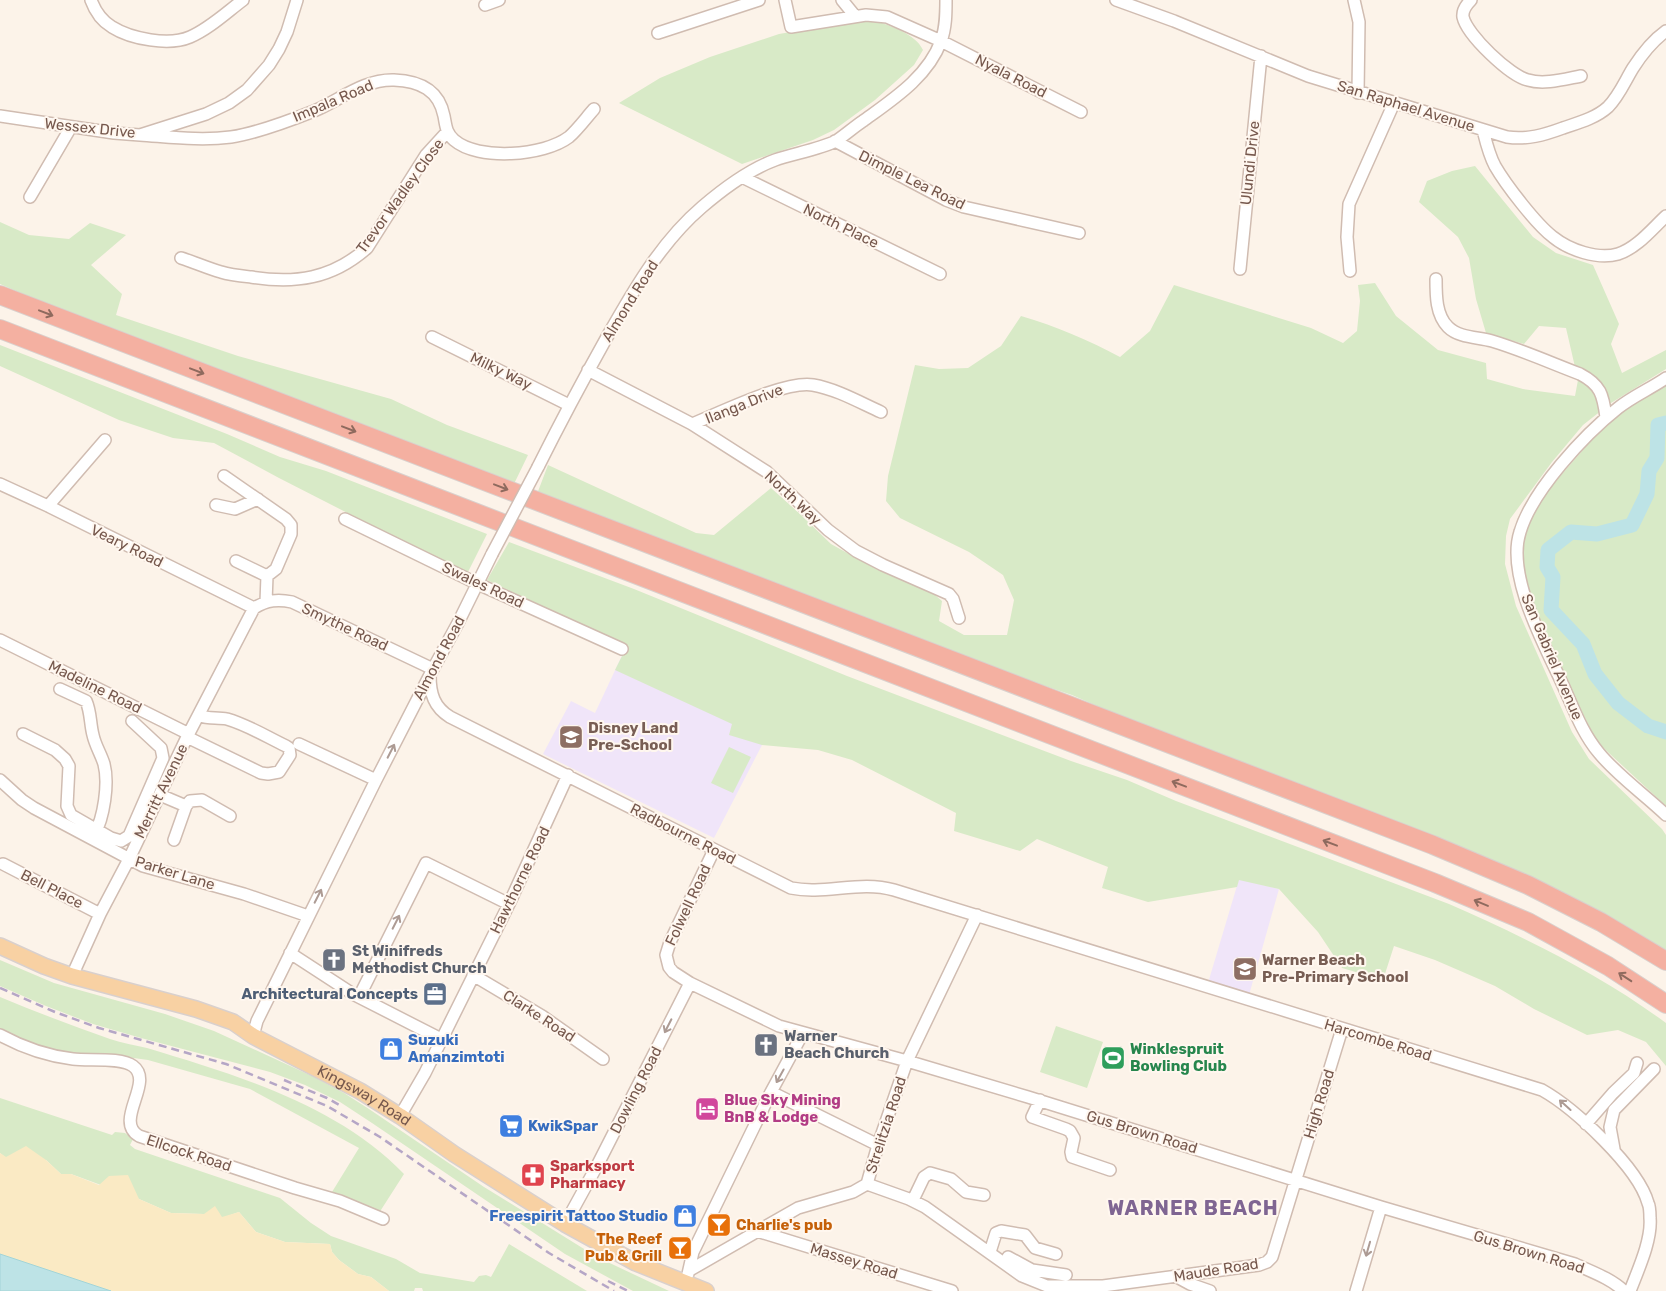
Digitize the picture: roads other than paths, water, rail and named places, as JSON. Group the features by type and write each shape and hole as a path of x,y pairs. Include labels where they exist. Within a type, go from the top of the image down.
{"highway":[{"path":"0,295 1433,845 1528,885 1601,922 1666,961"},
{"path":"0,329 1435,883 1528,922 1608,966 1666,1004"}],"main road":[{"name":"Kingsway Road","path":"0,946 44,966 72,976 196,1009 233,1022 253,1036 360,1091 400,1116 454,1154 565,1224 636,1263 688,1277 706,1291"}],"street":[{"path":"91,0 103,20 112,27 132,35 166,42 190,37 244,0"},
{"name":"Wessex Drive","path":"0,116 140,135 206,114 229,103 246,90 269,65 287,32 297,0"},
{"path":"485,5 498,0"},
{"path":"658,33 759,0"},
{"path":"785,0 791,27 854,16 872,15 887,17 941,41"},
{"path":"842,0 854,16"},
{"name":"Almond Road","path":"253,1036 257,1022 376,780 569,405 643,275 700,208 742,177 758,167 775,160 835,141 909,86 931,60 941,41 946,19 946,0"},
{"name":"San Raphael Avenue","path":"1116,0 1146,6 1174,21 1308,76 1507,137 1530,138 1544,135 1598,114 1608,107 1650,45 1666,32"},
{"path":"1354,0 1359,22 1358,92"},
{"path":"1470,0 1463,11 1463,16 1472,32 1483,48 1517,75 1528,80 1540,81 1581,76"},
{"name":"Nyala Road","path":"941,41 1081,112"},
{"name":"Ulundi Drive","path":"1240,269 1261,56"},
{"name":"Impala Road","path":"140,135 177,138 230,137 314,111 366,85 394,80 421,85 433,92 440,101 446,132"},
{"path":"1350,271 1346,236 1350,204 1394,103"},
{"path":"446,132 454,140 472,151 489,153 526,152 548,147 567,138 594,109"},
{"path":"30,197 71,127"},
{"path":"1483,130 1488,152 1508,186 1540,225 1553,237 1566,245 1584,252 1600,255 1621,253 1634,245 1666,216"},
{"name":"Trevor Wadley Close","path":"181,258 222,273 270,280 301,280 320,275 355,259 366,248 426,155 446,132"},
{"name":"Dimple Lea Road","path":"835,141 946,200 964,207 1079,233"},
{"name":"North Place","path":"742,177 940,274"},
{"path":"1436,279 1438,307 1448,327 1461,334 1492,341 1592,380 1603,396 1606,418"},
{"name":"Milky Way","path":"432,337 569,405"},
{"name":"North Way","path":"588,370 692,424 767,472 844,544 869,558 949,594 954,599 959,618"},
{"name":"San Gabriel Avenue","path":"1666,378 1631,399 1606,418 1577,445 1541,491 1527,514 1519,533 1517,553 1526,600 1586,735 1599,753 1617,772 1666,815"},
{"name":"Ilanga Drive","path":"692,424 798,384 811,384 825,388 881,412"},
{"path":"48,506 104,440"},
{"path":"224,476 286,518 292,529 276,569 267,576 266,602"},
{"name":"Veary Road","path":"0,484 254,608"},
{"path":"216,505 235,508 258,499"},
{"name":"Swales Road","path":"345,519 478,584 622,649"},
{"path":"236,561 267,576"},
{"name":"Smythe Road","path":"254,608 266,602 282,600 292,602 432,672"},
{"name":"Merritt Avenue","path":"72,976 100,914 129,859 188,735 200,716 254,608"},
{"name":"Madeline Road","path":"0,640 256,770 268,774 279,772 290,755 289,748 286,746 236,722 223,718 200,716"},
{"path":"432,672 432,698 443,712"},
{"path":"60,689 86,701 90,712 94,739 105,772 104,802 94,834"},
{"name":"Almond Road","path":"414,706 428,706 443,712"},
{"name":"Radbourne Road","path":"443,712 791,888 815,891 868,886 885,887 977,915"},
{"path":"23,734 55,750 65,759 68,766 68,811 71,815 94,834 116,841 126,839 163,758 161,748 132,721"},
{"path":"299,744 376,780"},
{"name":"Hawthorne Road","path":"400,1116 421,1081 473,976 568,775"},
{"name":"Parker Lane","path":"0,780 28,804 94,834 129,859 143,866 244,894 308,916"},
{"path":"160,795 186,806"},
{"path":"174,840 186,806 190,801 202,800 230,816"},
{"name":"Folwell Road","path":"668,962 666,955 670,942 714,850"},
{"path":"359,997 426,863 508,904"},
{"name":"Bell Place","path":"3,864 100,914"},
{"name":"Harcombe Road","path":"977,915 1542,1090 1558,1099 1614,1149 1642,1188 1648,1202 1650,1220 1644,1253 1630,1291"},
{"name":"Strelitzia Road","path":"688,1277 757,1231 798,1208 853,1192 867,1184 878,1145 907,1061 977,915"},
{"path":"290,954 359,997 441,1039"},
{"name":"Gus Brown Road","path":"668,962 673,972 690,983 779,1026 1040,1100 1381,1207 1575,1264 1601,1275 1624,1291"},
{"name":"Clarke Road","path":"473,976 542,1016 603,1060"},
{"name":"Dowling Road","path":"565,1224 598,1164 690,983"},
{"name":"High Road","path":"1295,1179 1342,1029"},
{"path":"688,1277 693,1252 771,1092 803,1033"},
{"name":"Ellcock Road","path":"0,1035 21,1045 51,1055 130,1064 137,1069 140,1077 130,1119 132,1129 136,1134 295,1188 335,1199 384,1220"},
{"path":"1586,1124 1613,1093 1634,1073 1638,1063"},
{"path":"1614,1149 1610,1127 1614,1110 1654,1069"},
{"path":"771,1092 878,1145"},
{"path":"1040,1100 1032,1117 1070,1131 1074,1138 1070,1152 1072,1157 1110,1170"},
{"path":"913,1200 924,1177 930,1172 951,1179 966,1192 984,1195"},
{"name":"Maude Road","path":"867,1184 913,1200 991,1249 1022,1276 1047,1286 1103,1286 1259,1265 1267,1262 1272,1257 1295,1179"},
{"path":"1356,1291 1381,1207"},
{"name":"Massey Road","path":"757,1231 952,1291"},
{"path":"1056,1254 1035,1248 1025,1235 1001,1231 996,1233 991,1249 1027,1268 1036,1271 1066,1274"},
{"path":"1177,1277 1210,1291"}],"water":[{"path":"0,1254 111,1291 0,1291"}],"waterway":[{"path":"1666,423 1658,425 1657,458 1649,471 1647,494 1632,525 1597,534 1571,532 1548,550 1547,567 1553,577 1551,610 1583,644 1595,674 1618,703 1648,726 1666,732"}],"railway":[{"path":"0,988 55,1012 99,1028 226,1064 327,1106 380,1137 549,1253 614,1291"},
{"path":"284,1080 341,1106"},
{"path":"608,1281 628,1291"}],"place":[{"name":"Disney Land Pre-School","path":"571,737"},
{"name":"St Winifreds Methodist Church","path":"334,960"},
{"name":"Warner Beach Pre-Primary School","path":"1245,969"},
{"name":"Architectural Concepts","path":"435,994"},
{"name":"Warner Beach Church","path":"766,1045"},
{"name":"Suzuki Amanzimtoti","path":"391,1049"},
{"name":"Winklespruit Bowling Club","path":"1113,1058"},
{"name":"Blue Sky Mining BnB & Lodge","path":"707,1109"},
{"name":"KwikSpar","path":"511,1126"},
{"name":"Sparksport Pharmacy","path":"533,1175"},
{"name":"Freespirit Tattoo Studio","path":"685,1216"},
{"name":"Charlie's pub","path":"719,1225"},
{"name":"The Reef Pub & Grill","path":"680,1248"}],"district":[{"name":"WARNER BEACH","path":"1193,1208"}]}
